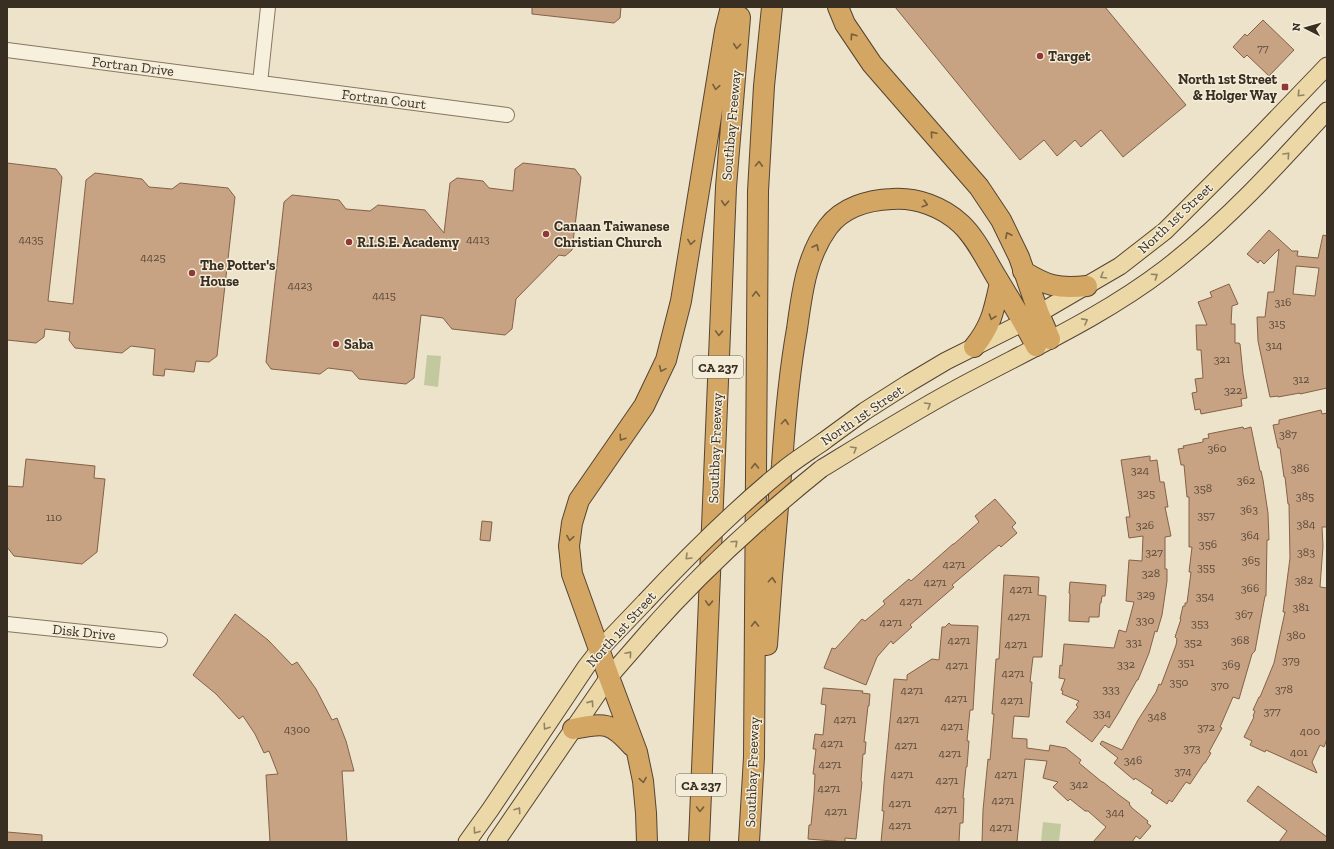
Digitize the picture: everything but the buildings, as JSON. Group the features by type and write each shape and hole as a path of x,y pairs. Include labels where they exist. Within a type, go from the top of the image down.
{"highway":[{"path":"647,842 644,780 637,752 572,574 568,546 578,500 644,406 666,360 681,301 725,32 731,7"},
{"name":"Southbay Freeway","path":"699,842 725,203 740,7"},
{"name":"Southbay Freeway","path":"749,842 754,757 758,191 764,86 772,7"},
{"path":"838,7 845,24 872,64 979,187 1001,220 1019,257 1023,271 1031,318"},
{"path":"754,757 763,728 770,606 789,377 808,265 814,249 830,225 839,216 852,208 876,200 902,198 928,204 950,215 962,224 1000,283 1031,318 1043,343"},
{"path":"1023,271 1040,282 1059,287 1072,288 1087,286"},
{"path":"974,348 982,338 991,320 1000,283"},
{"path":"573,730 596,725 606,725 621,733 637,752"}],"main road":[{"name":"North 1st Street","path":"467,842 600,648 687,557 730,517 782,471 883,398 946,361 1031,318 1120,266 1165,231 1327,66"},
{"name":"North 1st Street","path":"496,842 609,677 695,581 782,501 821,469 954,390 1095,315 1164,270 1192,248 1260,184 1327,111"}],"street":[{"path":"260,83 268,7"},
{"name":"Fortran Drive","path":"7,50 260,83"},
{"name":"Fortran Court","path":"260,83 507,115"},
{"name":"Disk Drive","path":"7,624 160,640"}],"green space":[{"path":"427,355 441,356 438,387 424,385"},
{"path":"1043,822 1061,824 1059,842 1041,842"}],"place":[{"name":"Target","path":"1040,56"},
{"name":"North 1st Street & Holger Way","path":"1285,87"},
{"name":"Canaan Taiwanese Christian Church","path":"546,234"},
{"name":"R.I.S.E. Academy","path":"349,242"},
{"name":"The Potter's House","path":"192,273"},
{"name":"Saba","path":"336,344"}]}
